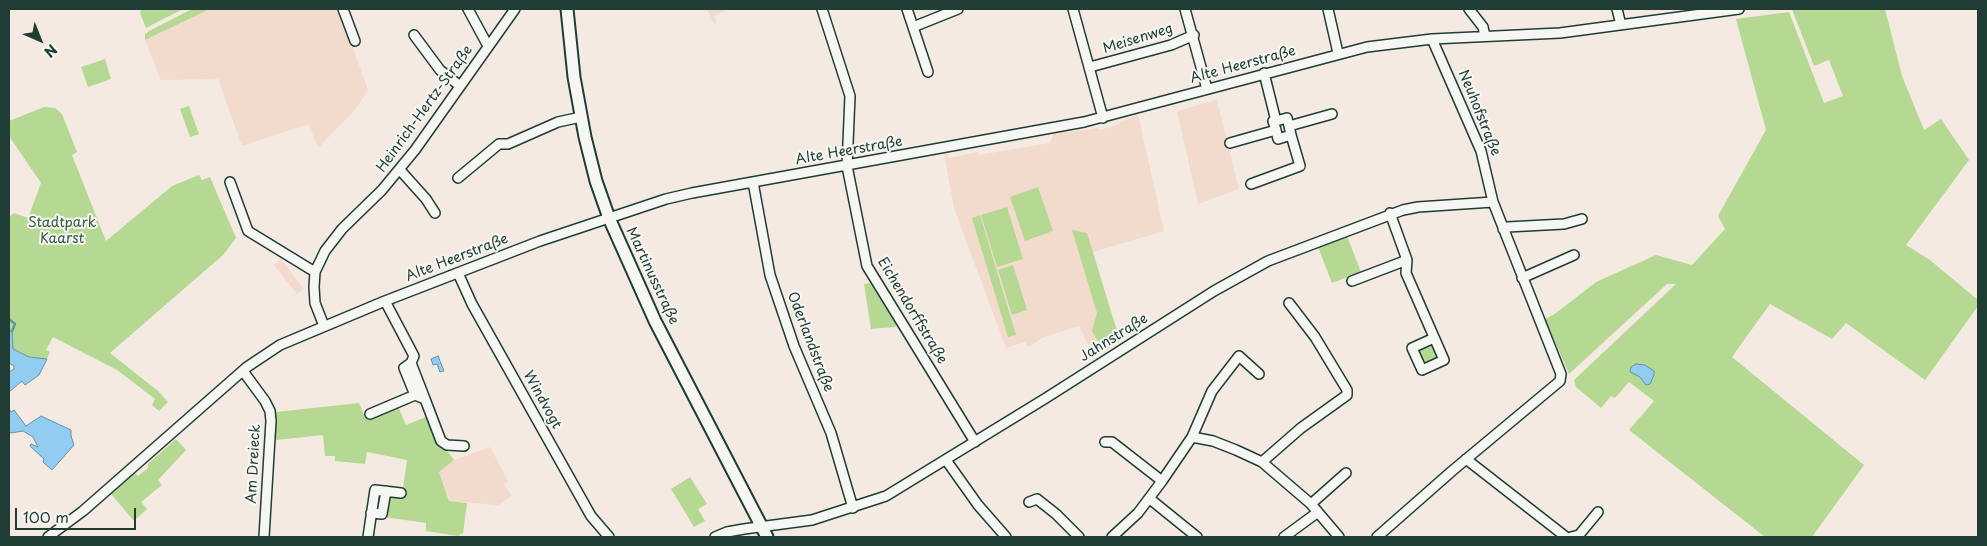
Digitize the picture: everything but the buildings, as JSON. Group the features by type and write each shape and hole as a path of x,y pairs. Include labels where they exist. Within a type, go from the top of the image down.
{"main road":[{"name":"Martinusstraße","path":"567,9 574,77 581,117 596,181 609,218 655,321 764,532"}],"street":[{"path":"343,9 354,41"},
{"path":"468,9 488,46"},
{"name":"Heinrich-Hertz-Straße","path":"324,326 314,295 315,272 325,251 338,234 400,170 515,9"},
{"name":"Eichendorffstraße","path":"822,9 850,96 847,166 865,258 871,274 975,442"},
{"path":"907,9 928,72"},
{"path":"913,27 958,9"},
{"path":"1073,9 1103,118"},
{"path":"1185,9 1194,35 1207,89"},
{"path":"1328,9 1338,53"},
{"path":"1469,9 1483,27 1485,36"},
{"path":"1617,9 1621,25"},
{"name":"Alte Heerstraße","path":"48,537 83,511 243,371 280,345 385,301 548,238 609,218 692,193 1046,130 1103,118 1338,53 1382,44 1432,39 1560,33 1712,10 1739,9"},
{"path":"414,35 440,70 460,86"},
{"name":"Meisenweg","path":"1090,67 1156,49 1194,35"},
{"name":"Neuhofstraße","path":"1432,39 1481,151 1492,202 1560,371 1560,381 1466,459"},
{"path":"1264,73 1278,139 1290,131 1332,114"},
{"path":"458,178 499,144 508,144 558,122 581,117"},
{"path":"1230,142 1276,125 1287,118 1300,166 1251,184"},
{"path":"400,170 426,199 435,213"},
{"path":"230,182 248,231 315,272"},
{"name":"Oderlandstraße","path":"753,182 770,275 794,346 832,433 853,508"},
{"name":"Jahnstraße","path":"715,537 728,532 764,532 853,508 891,494 1214,291 1268,261 1390,213 1418,207 1492,202"},
{"path":"1390,213 1407,260 1406,273 1434,338"},
{"path":"1503,228 1564,224 1582,220"},
{"path":"1522,278 1574,255"},
{"path":"1352,282 1407,260"},
{"name":"Windvogt","path":"458,273 472,304 591,516 609,537"},
{"path":"385,301 414,356 411,363 404,368 415,395"},
{"path":"1262,462 1301,428 1347,395 1346,390 1315,337 1289,303"},
{"path":"1112,537 1150,499 1192,437 1212,391 1239,356 1259,374"},
{"path":"411,363 441,441 447,445 464,446"},
{"name":"Am Dreieck","path":"243,371 270,411 264,537"},
{"path":"370,414 415,395 425,399"},
{"path":"1192,437 1213,441 1262,462 1310,504 1339,537"},
{"path":"1105,442 1112,442 1162,481"},
{"path":"1377,537 1466,459 1566,537"},
{"path":"946,460 978,505 1006,537"},
{"path":"1310,504 1346,473"},
{"path":"368,537 375,490 401,493"},
{"path":"1029,502 1037,499 1056,514 1079,537"},
{"path":"1150,499 1197,537"},
{"path":"1284,537 1318,512"},
{"path":"1571,537 1579,535 1598,512"}],"shaded area":[{"path":"210,9 339,9 368,90 355,110 318,148 309,124 242,146 218,79 161,80 145,40"},
{"path":"707,9 729,9 714,16 717,22 714,24"},
{"path":"1217,100 1239,189 1198,204 1177,111"},
{"path":"1138,114 1164,231 1093,252 1120,341 1094,357 1079,326 1044,337 1028,347 1025,342 1006,348 954,208 944,154 948,154 949,158 978,152 979,155 1050,143 1054,134 1099,128 1100,130 1120,124 1119,122"},
{"path":"281,259 304,289 297,294 274,265"},
{"path":"490,447 508,481 504,484 512,496 498,505 450,501 439,472 454,460"}],"green space":[{"path":"142,9 183,9 146,28 140,13"},
{"path":"192,9 210,9 145,40 145,34 151,30"},
{"path":"1792,9 1885,9 1902,76 1924,130 1941,119 1969,160 1906,245 1930,260 1978,300 1978,306 1925,380 1846,323 1832,339 1770,304 1732,357 1864,465 1812,537 1765,537 1629,430 1654,401 1629,382 1615,398 1611,396 1601,408 1576,387 1574,380 1676,284 1667,284 1569,374 1545,319 1556,313 1596,282 1656,255 1692,265 1725,229 1718,216 1766,130 1736,19 1789,12 1824,103 1843,96 1829,60 1814,66"},
{"path":"105,59 111,79 88,87 81,67"},
{"path":"189,106 199,134 190,137 180,109"},
{"name":"Stadtpark Kaarst","path":"44,107 55,108 62,114 77,152 72,155 106,241 172,186 199,175 202,180 210,177 236,238 223,255 110,353 158,391 168,402 159,411 152,405 155,399 117,370 53,337 46,350 50,352 47,359 29,357 12,349 12,331 9,331 9,214 10,216 14,213 28,218 41,183 9,136 9,121"},
{"path":"1038,187 1053,231 1025,241 1010,197"},
{"path":"1007,207 1023,259 997,267 981,215"},
{"path":"980,215 1016,335 1008,337 972,218"},
{"path":"1072,230 1087,233 1120,341 1104,351 1092,331 1097,313"},
{"path":"1347,236 1361,272 1332,283 1318,247"},
{"path":"1013,265 1027,310 1012,315 998,270"},
{"path":"870,283 897,325 895,327 871,329 864,284"},
{"path":"1432,346 1437,357 1424,363 1419,351"},
{"path":"359,403 365,417 397,404 406,425 428,416 437,437 454,460 439,472 449,501 467,503 463,533 458,536 426,531 426,523 384,517 388,493 402,495 407,460 367,452 365,464 335,461 335,456 325,456 323,435 276,440 276,412"},
{"path":"176,439 186,450 158,480 162,485 141,502 147,509 134,521 111,494 135,473 138,476 148,468 148,464"},
{"path":"690,477 707,504 698,509 705,521 694,527 671,489"}],"water":[{"path":"9,331 12,331 13,349 29,357 47,359 39,375 25,385 22,381 9,392 9,372 14,369 14,366 9,363"},
{"path":"438,356 444,371 440,372 437,364 433,365 431,359"},
{"path":"1636,364 1645,365 1654,371 1650,384 1646,385 1640,377 1630,372 1631,367"},
{"path":"9,409 11,412 14,410 26,426 41,416 71,430 74,445 52,470 43,462 44,459 30,446 31,444 38,447 33,437 23,431 11,433 9,431"}],"waterway":[{"path":"9,319 15,324 12,331"}]}
